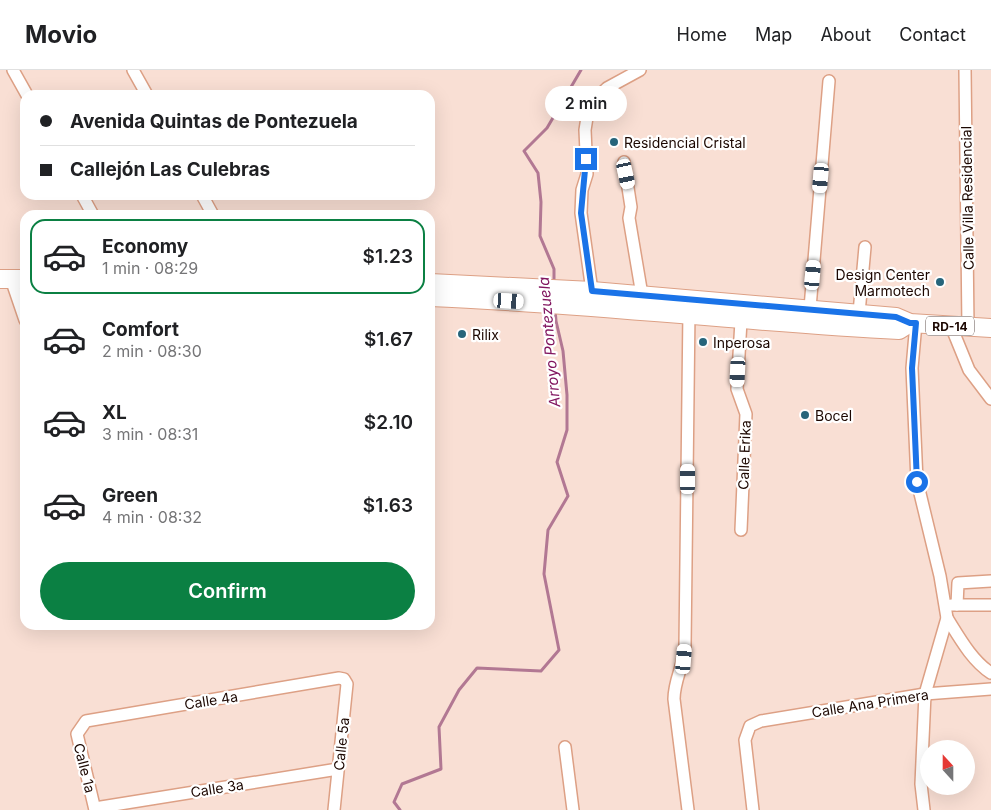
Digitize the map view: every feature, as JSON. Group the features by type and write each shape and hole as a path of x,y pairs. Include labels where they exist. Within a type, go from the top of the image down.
{"main road":[{"name":"RD-14","path":"435,284 524,294"},
{"name":"RD-14","path":"435,297 524,294 642,295 741,320 899,330 913,323"},
{"name":"RD-14","path":"586,296 689,306 810,308 896,317 913,323 991,328"}],"street":[{"path":"13,70 24,90"},
{"path":"133,70 143,90"},
{"path":"586,296 581,213 582,190 587,174 586,130 588,105 608,88 640,70"},
{"name":"Calle Villa Residencial","path":"965,70 968,327"},
{"path":"810,308 829,81"},
{"path":"624,162 631,206 629,218 642,295"},
{"path":"858,313 865,246"},
{"path":"12,279 20,304"},
{"path":"688,810 674,694 686,646 689,306"},
{"name":"Calle Erika","path":"740,530 746,414 737,389 741,320"},
{"path":"913,323 912,368 917,482 944,605 947,618 964,645 985,669 991,673"},
{"path":"950,326 969,370 991,399"},
{"path":"958,605 958,583 991,581"},
{"path":"944,605 991,605"},
{"path":"924,810 922,784 925,694 947,618"},
{"name":"Calle 4a","path":"81,728 86,721 344,679"},
{"name":"Calle 5a","path":"334,810 348,684 344,679"},
{"name":"Calle Ana Primera","path":"752,810 745,740 750,726 761,721 925,694 991,688"},
{"name":"Calle 1a","path":"81,728 76,734 95,809"},
{"path":"566,747 573,810"},
{"name":"Calle 3a","path":"95,809 338,769"}],"waterway":[{"name":"Arroyo Pontezuela","path":"554,283 554,269 540,236 541,202 538,173 524,151 547,128 581,70"},
{"name":"Arroyo Pontezuela","path":"400,810 394,802 402,784 441,769 439,727 459,690 477,668 541,671 559,650 544,574 548,530 568,496 557,462 567,430 567,395 563,351 555,309"}],"place":[{"name":"Residencial Cristal","path":"614,142"},
{"name":"Design Center Marmotech","path":"940,282"},
{"name":"Rilix","path":"462,334"},
{"name":"Inperosa","path":"703,342"},
{"name":"Bocel","path":"805,415"}],"route":[{"path":"586,159 587,174 582,190 581,213 592,291 896,317 910,323 916,323 912,368 917,482"}]}
